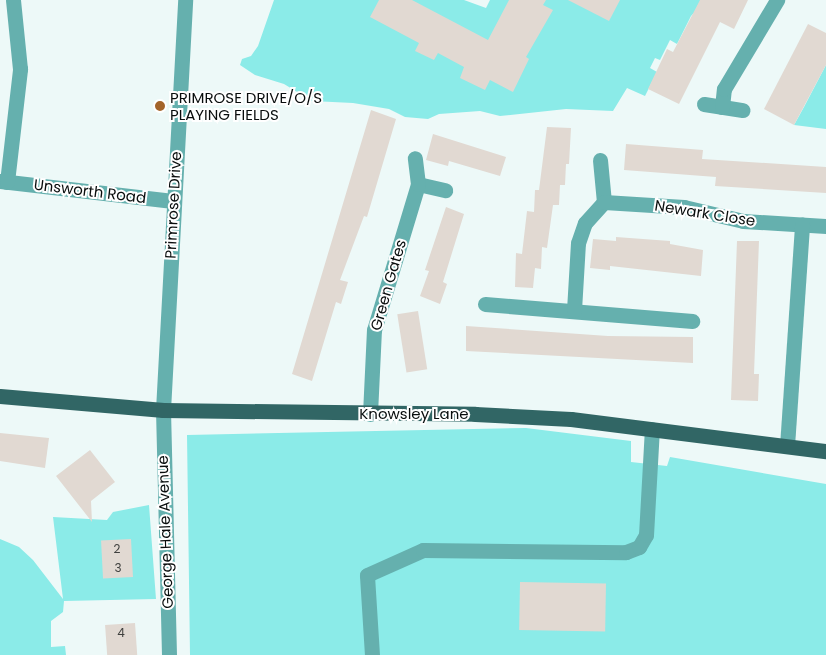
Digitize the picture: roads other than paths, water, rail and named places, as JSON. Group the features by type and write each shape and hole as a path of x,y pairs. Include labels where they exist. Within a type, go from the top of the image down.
{"main road":[{"name":"Knowsley Lane","path":"0,396 163,410 475,414 571,419 826,451"}],"street":[{"name":"Unsworth Road","path":"13,0 20,69 4,181 174,201"},
{"name":"Primrose Drive","path":"163,410 185,0"},
{"path":"722,107 724,89 778,0"},
{"path":"704,104 743,110"},
{"name":"Green Gates","path":"370,414 374,330 418,184 415,158"},
{"path":"574,310 578,243 585,223 604,202 600,160"},
{"path":"418,184 445,190"},
{"name":"Newark Close","path":"604,202 684,207 743,221 826,226"},
{"path":"787,446 802,225"},
{"path":"485,304 520,305 692,321"},
{"name":"George Hale Avenue","path":"163,410 169,655"},
{"path":"372,655 367,575 423,550 626,552 639,547 646,535 652,429"}],"place":[{"name":"PRIMROSE DRIVE/O/S PLAYING FIELDS","path":"160,106"}]}
